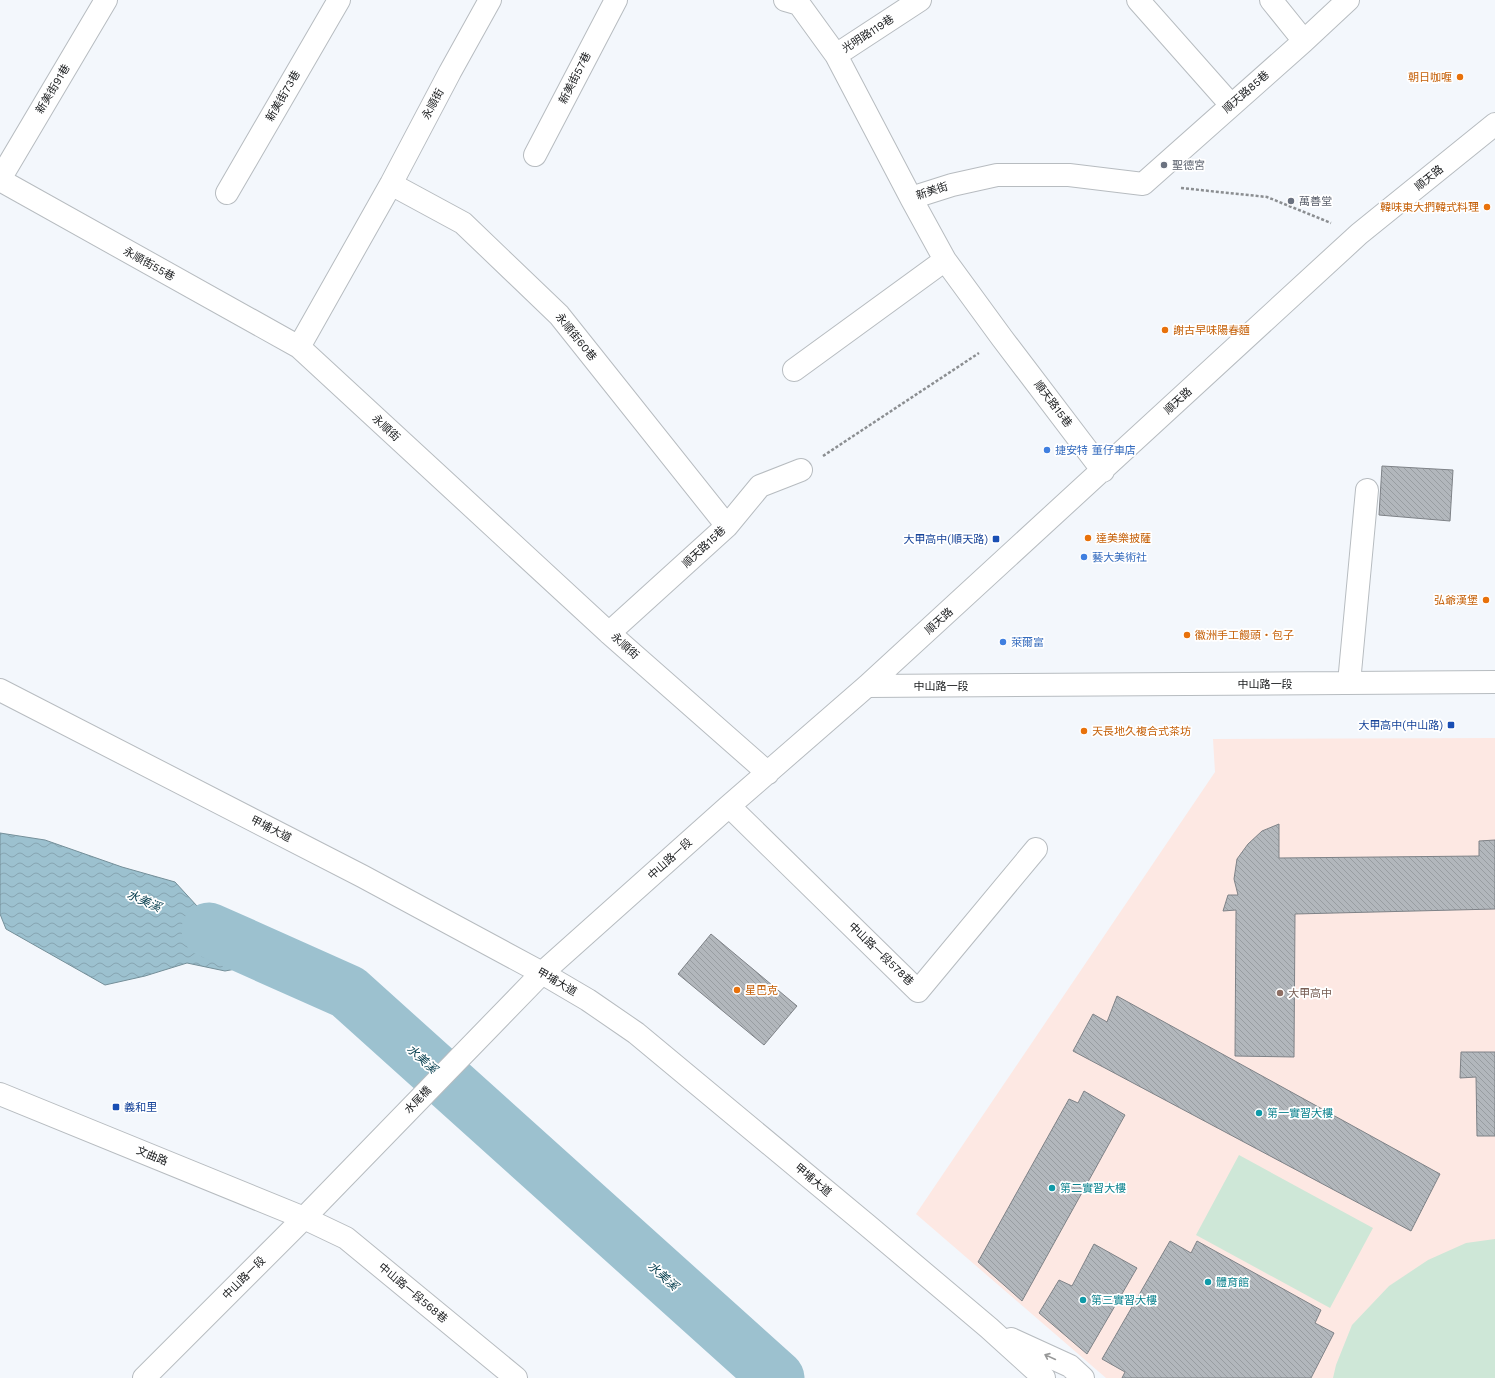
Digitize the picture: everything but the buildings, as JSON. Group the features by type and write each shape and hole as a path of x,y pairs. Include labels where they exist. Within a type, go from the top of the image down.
{"street":[{"name":"新美街91巷","path":"0,179 106,0"},
{"name":"新美街73巷","path":"227,193 339,0"},
{"name":"永順街","path":"490,0 391,184 299,347 610,633 768,773"},
{"name":"新美街57巷","path":"535,155 616,0"},
{"name":"新美街","path":"786,0 799,4 836,55 911,198 952,185 997,174 1069,175 1143,184"},
{"name":"光明路119巷","path":"836,55 920,0"},
{"path":"1138,0 1231,105"},
{"path":"1271,0 1304,41"},
{"name":"順天路85巷","path":"1143,184 1348,0"},
{"name":"順天路","path":"867,686 1359,234 1493,129"},
{"name":"永順街55巷","path":"0,179 299,347"},
{"name":"永順街60巷","path":"391,184 463,222 559,315 727,526"},
{"name":"順天路15巷","path":"911,198 945,260 1002,338 1103,470"},
{"path":"794,370 945,260"},
{"name":"順天路15巷","path":"610,633 727,526 760,486 801,470"},
{"path":"1349,683 1367,490"},
{"name":"中山路一段","path":"509,1006 542,972 867,686 1495,682"},
{"name":"甲埔大道","path":"0,690 362,876 542,972 588,1000 636,1033 867,1224 1044,1378"},
{"name":"中山路一段578巷","path":"729,806 918,991 1036,849"},
{"name":"水尾橋","path":"343,1177 509,1006"},
{"name":"文曲路","path":"0,1094 304,1218"},
{"name":"中山路一段","path":"144,1378 343,1177"},
{"name":"中山路一段568巷","path":"304,1218 346,1238 516,1378"},
{"path":"988,1328 1070,1366 1083,1378"}],"path":[{"path":"1143,184 1267,196 1359,234"},
{"path":"801,470 1002,338"}],"shaded area":[{"name":"大甲高中","path":"1495,738 1495,1378 1106,1378 916,1214 1215,772 1213,739"}],"green space":[{"path":"1239,1155 1373,1228 1330,1308 1196,1235"},
{"path":"1495,1239 1495,1378 1333,1378 1336,1365 1352,1325 1389,1286 1428,1260 1466,1243"}],"water":[{"path":"0,833 45,840 122,867 175,882 197,906 278,961 225,971 187,963 145,976 105,985 6,929 0,914"}],"waterway":[{"name":"水美溪","path":"209,930 348,992 777,1378"}],"place":[{"name":"朝日咖喱","path":"1460,77"},
{"name":"聖德宮","path":"1164,165"},
{"name":"萬善堂","path":"1291,201"},
{"name":"韓味東大捫韓式料理","path":"1487,207"},
{"name":"謝古早味陽春麵","path":"1165,330"},
{"name":"捷安特 董仔車店","path":"1047,450"},
{"name":"達美樂披薩","path":"1088,538"},
{"name":"大甲高中(順天路)","path":"996,539"},
{"name":"藝大美術社","path":"1084,557"},
{"name":"弘爺漢堡","path":"1486,600"},
{"name":"徽洲手工饅頭‧包子","path":"1187,635"},
{"name":"萊爾富","path":"1003,642"},
{"name":"大甲高中(中山路)","path":"1451,725"},
{"name":"天長地久複合式茶坊","path":"1084,731"},
{"name":"星巴克","path":"737,990"},
{"name":"大甲高中","path":"1280,993"},
{"name":"義和里","path":"116,1107"},
{"name":"第一實習大樓","path":"1259,1113"},
{"name":"第二實習大樓","path":"1052,1188"},
{"name":"體育館","path":"1208,1282"},
{"name":"第三實習大樓","path":"1083,1300"}]}
